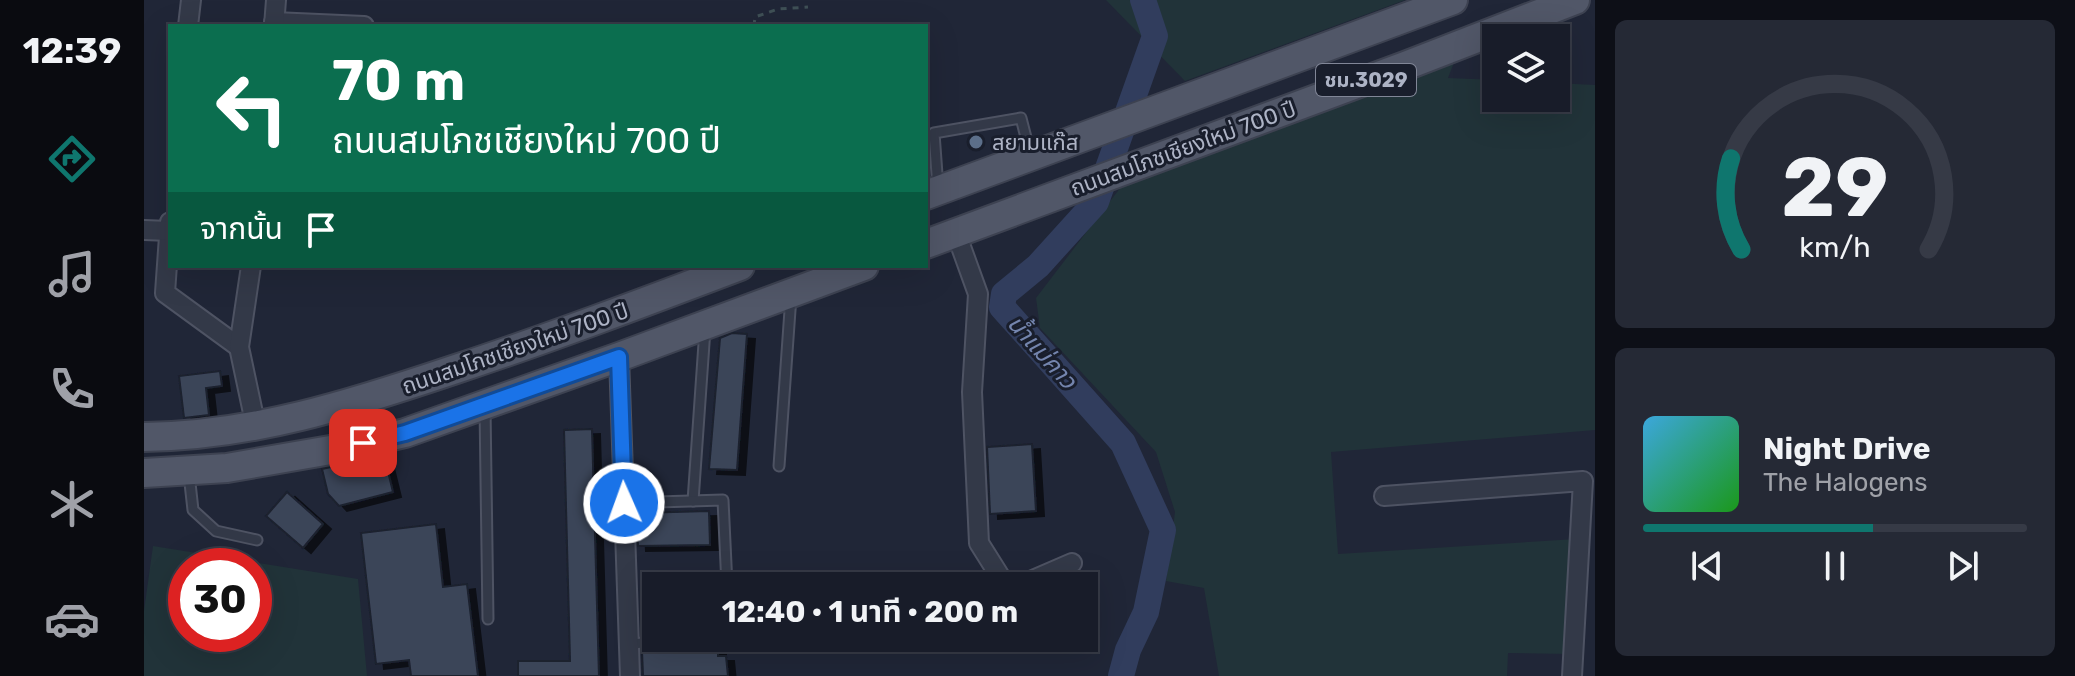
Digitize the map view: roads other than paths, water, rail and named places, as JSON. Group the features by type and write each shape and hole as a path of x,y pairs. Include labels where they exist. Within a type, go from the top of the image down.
{"main road":[{"name":"ถนนสมโภชเชียงใหม่ 700 ปี","path":"932,193 1453,0"},
{"name":"ถนนสมโภชเชียงใหม่ 700 ปี","path":"928,243 1575,0"},
{"name":"ถนนสมโภชเชียงใหม่ 700 ปี","path":"144,437 189,437 256,427 347,405 576,329 735,268"},
{"name":"ถนนสมโภชเชียงใหม่ 700 ปี","path":"144,473 227,468 342,448 405,433 859,268"}],"street":[{"path":"188,24 191,0"},
{"path":"274,24 276,0"},
{"path":"144,230 168,231"},
{"path":"956,233 978,294 972,392 979,543 997,572"},
{"path":"168,246 165,293 239,347"},
{"path":"251,268 239,347 256,427"},
{"path":"619,357 630,676"},
{"path":"1384,496 1583,481 1587,579 1572,676"},
{"path":"1051,572 1072,563"}],"lane":[{"path":"932,193 934,133 1021,118 1031,157"},
{"path":"779,466 791,293"},
{"path":"693,501 705,326"},
{"path":"484,405 488,619"},
{"path":"188,470 193,510 216,531 257,540"},
{"path":"624,503 723,500 726,572"},
{"path":"630,644 642,643"}],"waterway":[{"name":"น้ำแม่คาว","path":"1121,676 1128,650 1146,612 1163,530 1123,443 1002,307 1004,294 1038,266 1096,202 1155,36 1143,0"}],"place":[{"name":"สยามแก๊ส","path":"976,142"}]}
